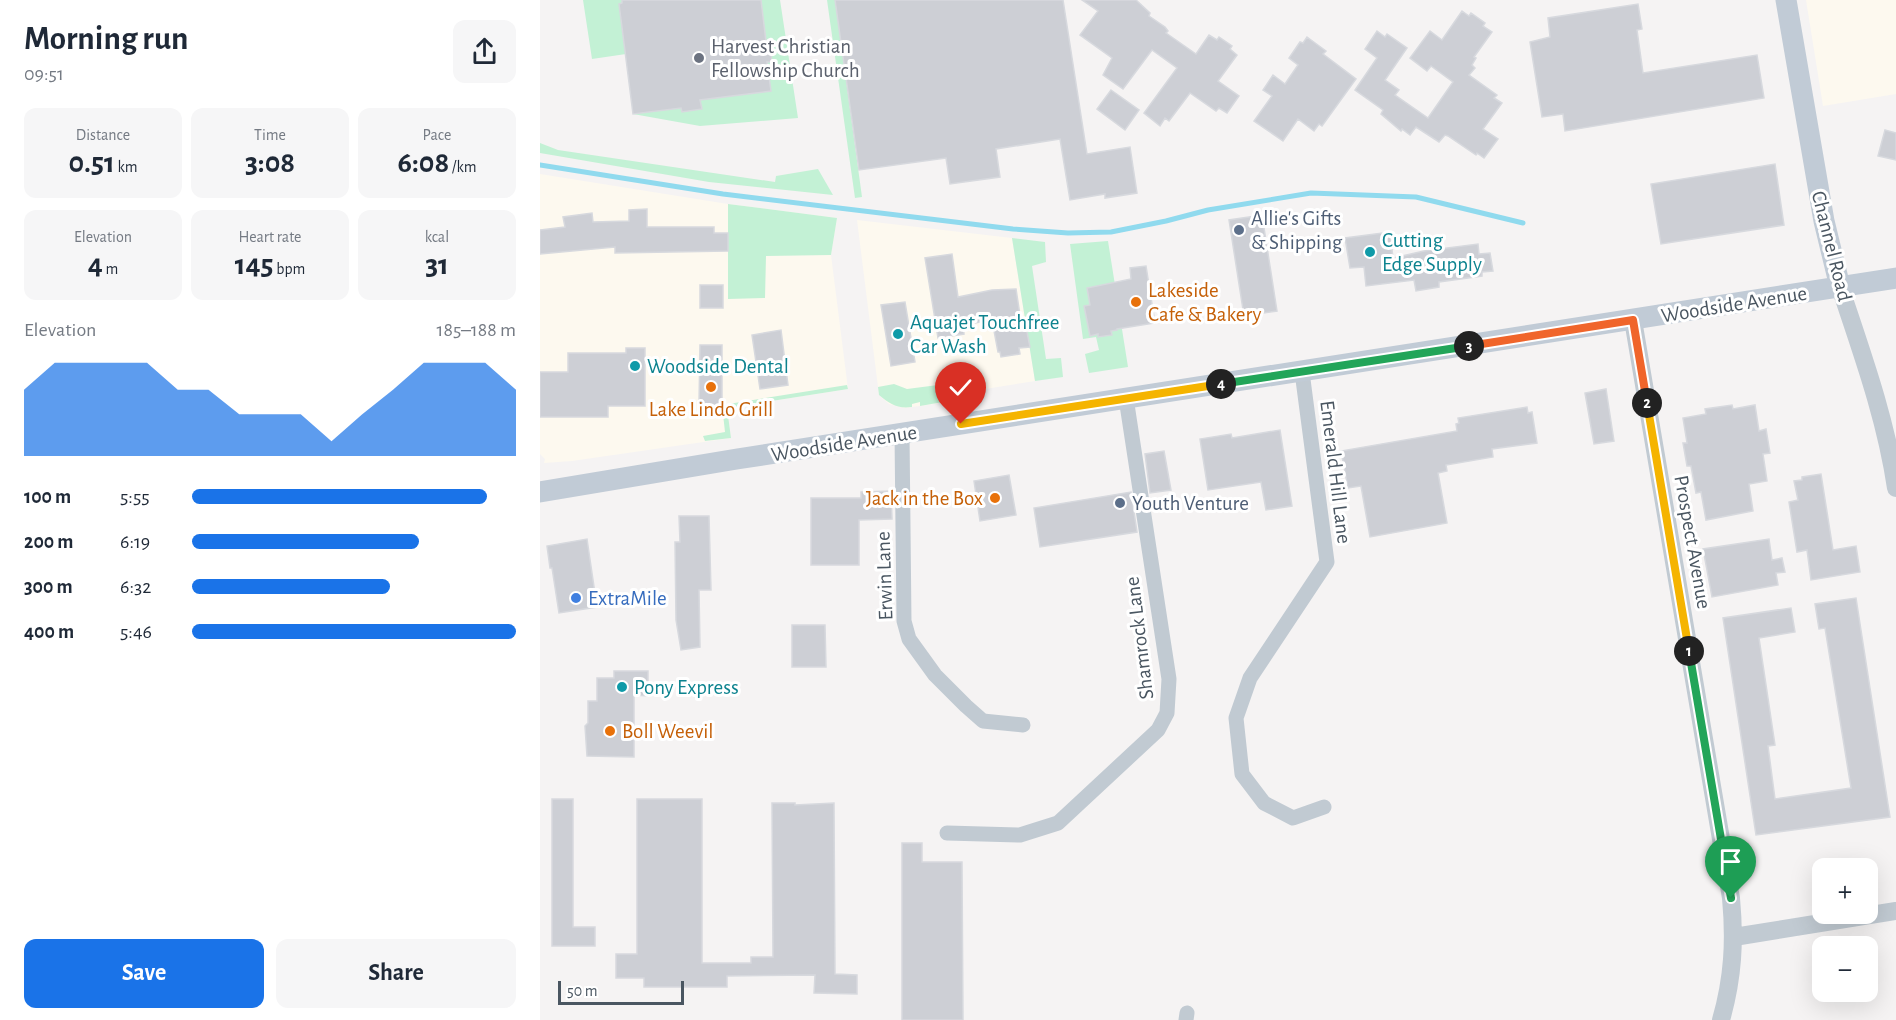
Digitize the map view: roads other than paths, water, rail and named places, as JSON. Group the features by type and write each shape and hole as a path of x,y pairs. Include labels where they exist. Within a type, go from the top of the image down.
{"main road":[{"name":"Channel Road","path":"1786,0 1824,221 1840,287"},
{"name":"Woodside Avenue","path":"540,492 902,433 1896,278"}],"street":[{"name":"Channel Road","path":"1840,287 1871,380 1893,466 1896,488"},
{"name":"Prospect Avenue","path":"1633,320 1730,887 1734,938 1728,994 1721,1020"},
{"name":"Emerald Hill Lane","path":"1302,372 1326,562 1250,678 1236,718 1242,774 1264,803 1293,818 1324,807"},
{"name":"Shamrock Lane","path":"947,833 1020,835 1058,823 1158,730 1167,713 1169,680 1126,398"},
{"name":"Erwin Lane","path":"902,433 904,621 909,639 935,675 983,721 1023,725"},
{"path":"1734,938 1896,911"}],"waterway":[{"path":"540,165 723,194 1013,229 1068,233 1111,232 1208,210 1311,193 1416,197 1523,223"}],"place":[{"name":"Harvest Christian Fellowship Church","path":"699,58"},
{"name":"Allie's Gifts & Shipping","path":"1239,230"},
{"name":"Cutting Edge Supply","path":"1370,252"},
{"name":"Lakeside Cafe & Bakery","path":"1136,302"},
{"name":"Aquajet Touchfree Car Wash","path":"898,334"},
{"name":"Woodside Dental","path":"635,366"},
{"name":"Lake Lindo Grill","path":"711,387"},
{"name":"Jack in the Box","path":"995,498"},
{"name":"Youth Venture","path":"1120,503"},
{"name":"ExtraMile","path":"576,598"},
{"name":"Pony Express","path":"622,687"},
{"name":"Boll Weevil","path":"610,731"}]}
